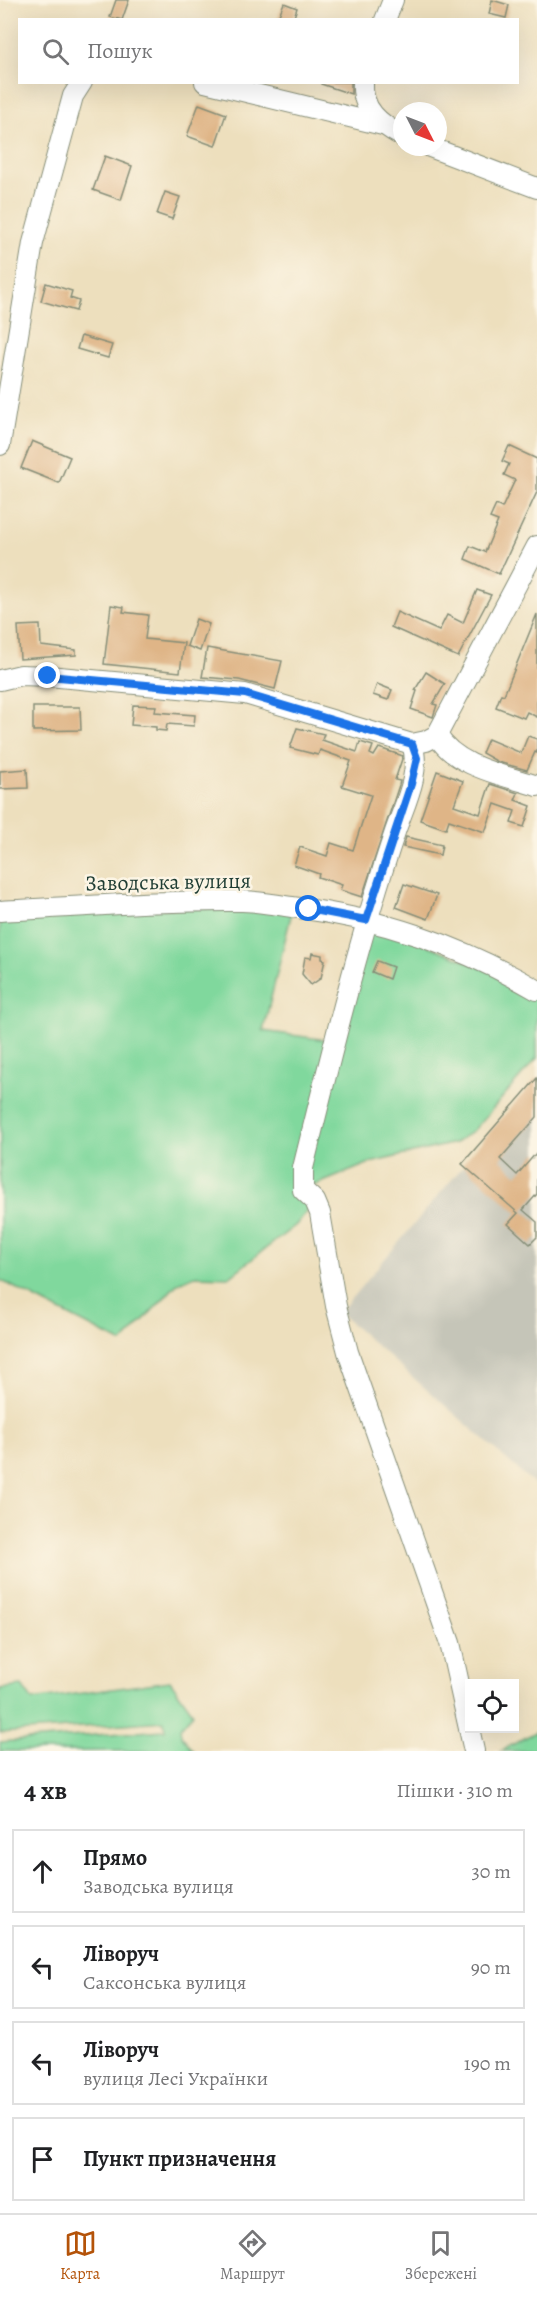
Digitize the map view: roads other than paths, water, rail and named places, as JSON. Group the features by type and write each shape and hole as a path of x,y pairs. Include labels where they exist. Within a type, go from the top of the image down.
{"street":[{"path":"386,18 393,0"},
{"path":"0,445 33,243 73,96 81,84"},
{"path":"213,84 383,125"},
{"path":"363,84 362,96 370,112 383,125 393,131"},
{"path":"447,154 537,188"},
{"path":"0,680 21,675 59,677 245,694 412,744 426,741 437,735 537,546"},
{"path":"437,735 445,749 469,762 537,786"},
{"path":"412,744 417,758 411,784 366,920 303,1168 303,1190 315,1201 320,1213 334,1295 348,1352 450,1643 474,1751"},
{"name":"Заводська вулиця","path":"0,911 244,901 366,920 436,941 487,961 537,990"}]}
